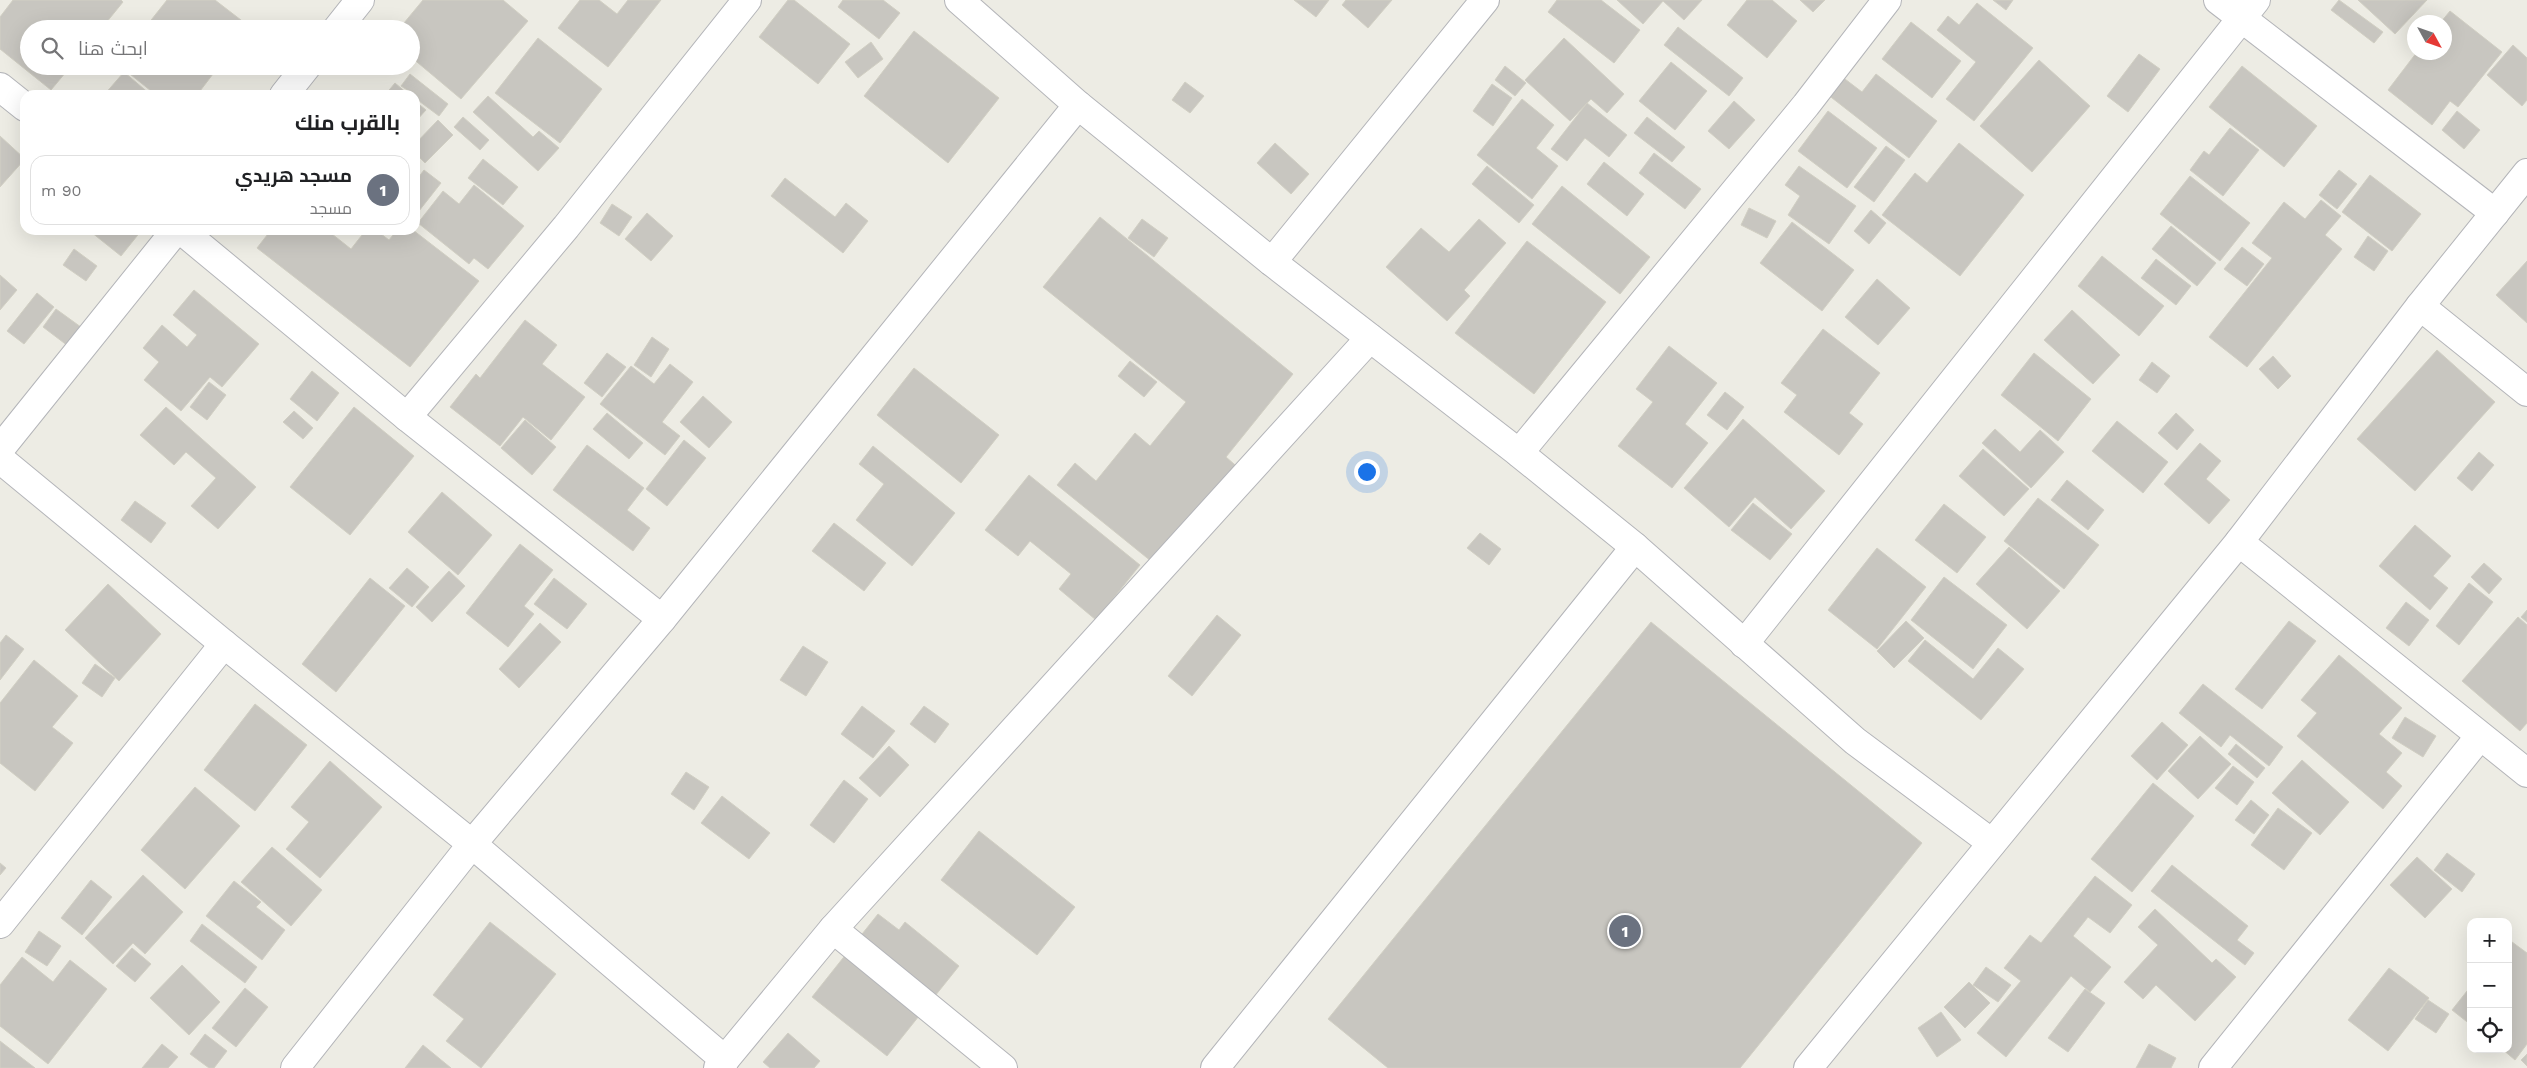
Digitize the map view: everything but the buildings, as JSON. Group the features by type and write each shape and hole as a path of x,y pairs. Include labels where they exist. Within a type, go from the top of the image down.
{"street":[{"path":"344,20 360,0"},
{"path":"407,417 566,227 747,0"},
{"path":"959,0 1078,105 1272,262 1519,453 1635,547 1855,741 1992,843"},
{"path":"1272,262 1485,0"},
{"path":"1519,453 1806,104 1887,0"},
{"path":"2218,0 2249,9 2495,213"},
{"path":"1744,644 2249,9"},
{"path":"288,90 300,75"},
{"path":"0,87 20,103"},
{"path":"296,1068 472,844 662,619 1078,105"},
{"path":"1808,1068 2239,542 2420,306 2527,173"},
{"path":"0,449 172,235"},
{"path":"187,235 407,417 662,619"},
{"path":"2420,306 2527,392"},
{"path":"0,459 224,644 472,844 722,1064 833,929 1370,338"},
{"path":"2239,542 2527,773"},
{"path":"1215,1068 1635,547"},
{"path":"0,924 224,644"},
{"path":"2213,1068 2480,736"},
{"path":"833,929 1003,1068"}],"place":[{"name":"مسجد هريدي","path":"1625,931"}]}
